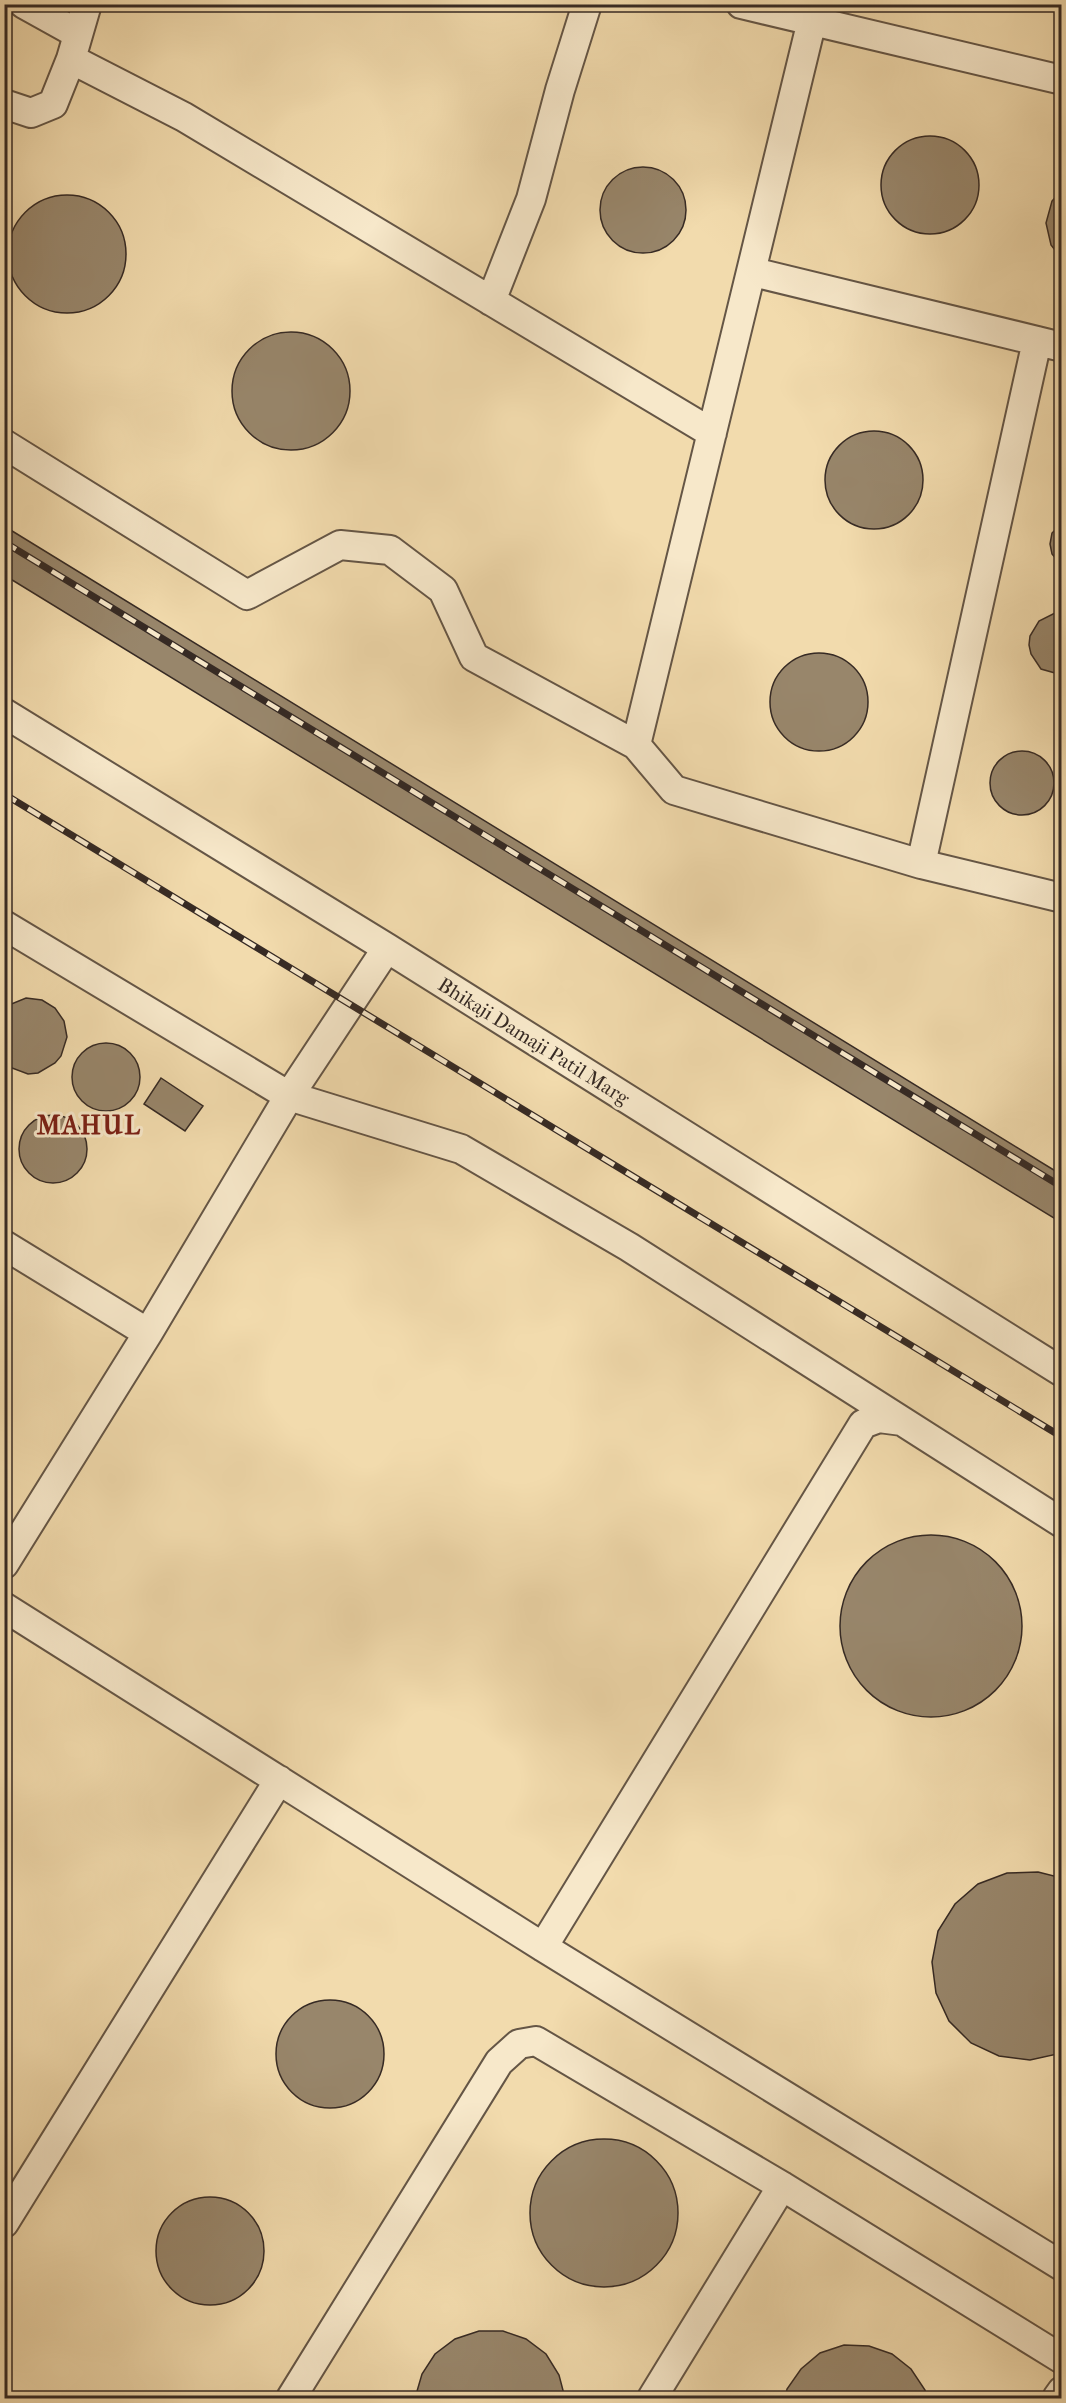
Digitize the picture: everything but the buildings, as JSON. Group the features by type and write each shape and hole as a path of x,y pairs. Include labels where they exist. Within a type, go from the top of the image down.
{"street":[{"path":"24,4 74,47 184,117 712,433"},
{"path":"4,104 31,113 53,104 87,4"},
{"path":"491,301 531,198 560,90 587,4"},
{"path":"741,4 814,12 1062,80"},
{"path":"636,745 753,272 814,12"},
{"path":"753,272 1049,344 921,864"},
{"path":"4,444 247,595 340,545 390,550 443,590 474,657 636,745 674,790 921,864 1062,898"},
{"name":"Bhikaji Damaji Patil Marg","path":"4,713 387,948 1062,1372"},
{"path":"4,925 289,1096 461,1149 629,1247 1062,1523"},
{"path":"4,1564 148,1333 289,1096 387,948"},
{"path":"4,1245 148,1333"},
{"path":"543,1947 863,1424 879,1418 902,1421"},
{"path":"4,1607 543,1947 1060,2261"},
{"path":"4,2223 279,1780"},
{"path":"291,2398 499,2062 519,2044 536,2041 782,2186 1062,2359"},
{"path":"652,2398 782,2186"},
{"path":"1057,2398 1062,2391"}],"railway":[{"path":"4,542 1062,1187"},
{"path":"4,794 1062,1437"}],"district":[{"name":"MAHUL","path":"89,1125"}]}
